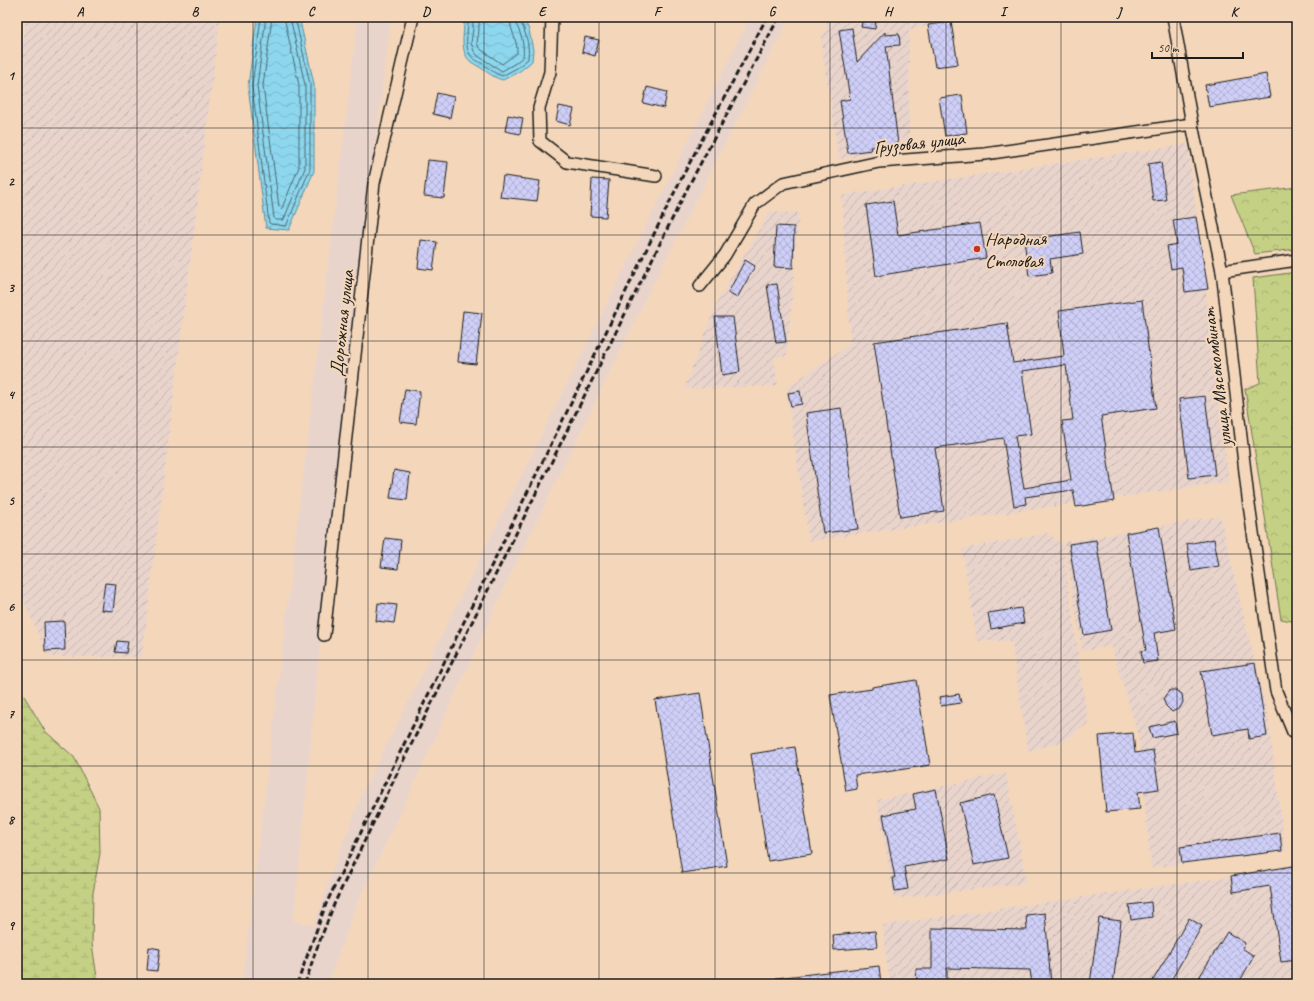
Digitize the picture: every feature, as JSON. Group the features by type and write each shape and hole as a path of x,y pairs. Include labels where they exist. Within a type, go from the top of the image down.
{"street":[{"name":"Дорожная улица","path":"324,636 374,183 413,17"},
{"path":"552,17 550,72 539,108 540,140 567,162 656,176"},
{"name":"улица Мясокомбинат","path":"1173,17 1192,124 1222,271 1249,506 1276,691 1293,732"},
{"name":"Грузовая улица","path":"700,286 725,255 754,204 783,183 879,162 985,154 1192,124"},
{"path":"1222,271 1297,260"}],"shaded area":[{"path":"26,17 220,17 142,657 48,657 17,585 17,94"},
{"path":"358,17 391,17 336,473 294,921 314,925 332,871 362,794 750,17 790,17 648,294 508,580 396,823 356,905 328,984 242,984"},
{"path":"829,17 961,17 909,30 909,149 839,159 821,41"},
{"path":"1188,144 1229,482 809,541 786,388 850,344 842,195"},
{"path":"769,212 799,213 787,356 774,358 778,386 684,389 716,304"},
{"path":"1220,516 1269,721 1285,851 1151,868 1138,734 1111,646 1082,651 1064,542"},
{"path":"1048,533 1063,545 1088,723 1065,741 1028,751 1011,641 977,641 962,549"},
{"path":"1006,773 1027,883 894,899 877,800"},
{"path":"1296,867 1297,984 889,984 883,925"}],"green space":[{"path":"1297,187 1297,249 1255,254 1231,195"},
{"path":"1297,272 1297,622 1281,619 1245,389 1260,383 1253,278"},
{"path":"17,641 19,644 21,691 45,731 74,757 99,808 100,853 93,893 92,944 98,984 17,984"}],"water":[{"path":"257,17 298,17 314,84 314,171 289,230 266,228 248,86"},
{"path":"464,17 525,17 533,50 532,61 520,71 503,80 494,77 471,62 467,57 463,47"}],"building":[{"path":"863,17 876,17 875,29 861,27"},
{"path":"951,22 958,64 935,67 928,25"},
{"path":"852,28 857,62 885,32 885,35 899,34 900,45 886,46 898,144 870,147 871,150 848,153 840,101 850,99 839,30"},
{"path":"585,37 599,40 595,56 582,52"},
{"path":"1266,74 1270,97 1209,107 1205,85"},
{"path":"647,87 667,92 664,108 643,103"},
{"path":"437,93 454,97 450,118 433,114"},
{"path":"962,95 967,133 945,136 939,98"},
{"path":"559,106 574,109 570,125 556,121"},
{"path":"508,115 523,118 520,134 505,131"},
{"path":"428,160 448,162 444,198 424,196"},
{"path":"1161,162 1166,200 1153,201 1148,164"},
{"path":"503,176 540,181 537,201 500,197"},
{"path":"592,179 609,180 606,217 590,216"},
{"path":"893,201 898,235 980,223 986,258 876,276 866,205"},
{"path":"1196,217 1208,289 1185,292 1182,267 1171,269 1167,246 1177,244 1173,220"},
{"path":"776,226 794,227 793,268 774,267"},
{"path":"1080,232 1083,254 1050,259 1052,273 1029,276 1024,240"},
{"path":"421,240 437,242 433,270 418,268"},
{"path":"745,260 755,266 737,298 728,293"},
{"path":"777,284 786,342 776,343 767,285"},
{"path":"1142,300 1156,408 1101,416 1114,501 1076,507 1073,490 1025,497 1026,504 1014,506 1003,438 935,448 944,511 900,517 874,342 1007,323 1013,363 1064,356 1059,311","holes":["1066,365 1073,420 1062,421 1071,480 1024,488 1015,436 1031,434 1022,371"]},
{"path":"463,311 482,313 476,364 458,362"},
{"path":"715,317 733,317 740,372 722,375"},
{"path":"405,389 420,391 416,424 400,422"},
{"path":"800,391 802,404 791,406 788,393"},
{"path":"1205,396 1215,475 1189,478 1179,399"},
{"path":"841,408 858,529 823,533 806,413"},
{"path":"394,470 410,473 407,500 390,498"},
{"path":"1159,527 1176,629 1154,633 1158,661 1143,663 1141,651 1146,650 1126,533"},
{"path":"385,538 401,540 398,569 381,567"},
{"path":"1214,539 1219,566 1191,571 1187,544"},
{"path":"1096,540 1111,630 1084,635 1069,544"},
{"path":"105,583 116,584 113,611 101,610"},
{"path":"378,603 397,605 394,623 376,621"},
{"path":"1021,608 1024,623 991,629 988,613"},
{"path":"64,621 65,650 45,651 44,622"},
{"path":"117,641 128,642 126,653 115,652"},
{"path":"1255,663 1267,736 1249,739 1248,729 1212,735 1201,671"},
{"path":"916,680 930,765 855,775 857,789 846,791 830,695 872,689 872,687"},
{"path":"1171,690 1175,690 1182,694 1183,702 1180,708 1172,712 1166,706 1163,699"},
{"path":"700,693 727,866 682,873 655,700"},
{"path":"959,694 961,703 941,706 939,697"},
{"path":"1175,721 1177,733 1152,738 1149,727"},
{"path":"1133,733 1135,753 1153,750 1159,789 1138,792 1140,809 1106,812 1099,736"},
{"path":"795,747 812,854 768,861 751,754"},
{"path":"936,789 949,859 904,867 908,889 895,891 893,878 895,878 883,815 916,809 913,794"},
{"path":"994,795 1008,858 974,865 960,803"},
{"path":"1280,833 1282,851 1182,863 1180,847"},
{"path":"1293,866 1297,894 1297,960 1281,962 1270,886 1233,892 1231,876"},
{"path":"1151,902 1152,917 1131,920 1129,905"},
{"path":"1045,913 1051,984 1032,984 1030,970 947,968 947,984 917,984 916,969 932,969 932,928 1027,930 1026,915"},
{"path":"1099,918 1121,921 1113,984 1090,984"},
{"path":"1189,918 1202,926 1169,984 1151,984"},
{"path":"875,931 877,947 834,950 833,935"},
{"path":"1227,932 1245,943 1242,948 1254,956 1238,984 1195,984"},
{"path":"149,947 160,949 157,971 147,970"},
{"path":"879,966 881,984 776,984 776,978"}],"railway":[{"path":"297,984 326,904 680,181 767,17"},
{"path":"305,984 315,953 335,902 405,757 689,185 779,17"}],"place":[{"name":"Народная Столовая","path":"977,249"}]}
